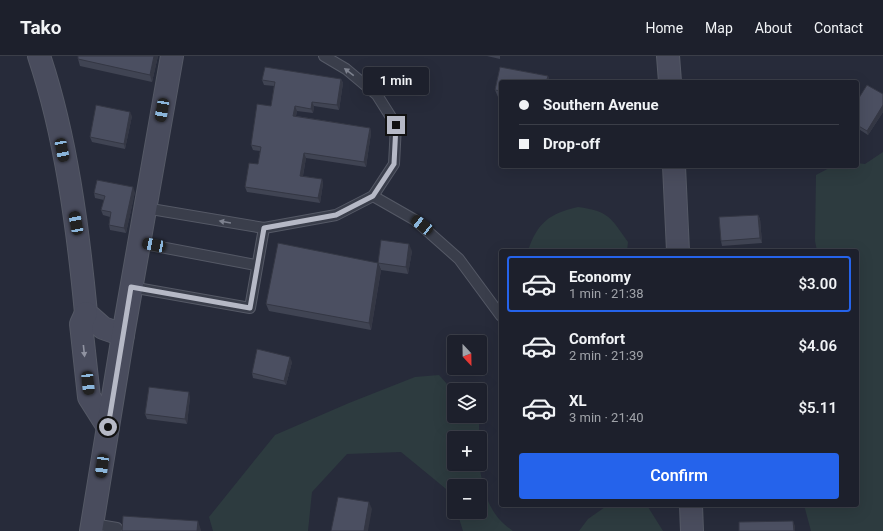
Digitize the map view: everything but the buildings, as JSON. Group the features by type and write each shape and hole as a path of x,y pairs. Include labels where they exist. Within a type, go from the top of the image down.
{"street":[{"path":"39,56 57,121 76,222 86,313 81,324 89,397 108,427"},
{"path":"92,527 131,287 172,56"},
{"path":"668,56 670,80"},
{"path":"674,168 678,249"},
{"path":"86,313 103,328 123,335"},
{"path":"691,507 692,531"}],"lane":[{"path":"145,208 264,228 336,215 373,196 394,164 396,125 377,95 346,70 324,56"},
{"path":"373,196 415,220 459,259 499,313"},
{"path":"131,287 250,308 256,266 264,228"},
{"path":"139,243 256,266"},
{"path":"92,527 117,528 116,531"}],"shaded area":[{"path":"883,152 883,531 811,531 805,507 859,507 859,249 817,249 815,241 816,175 829,168 859,168 859,163 865,164"},
{"path":"578,207 588,209 608,217 613,221 628,242 627,249 529,249 540,226 552,216 568,209"},
{"path":"439,375 447,384 447,423 479,423 479,431 447,431 447,471 480,471 482,479 447,479 447,490 401,452 347,454 312,492 308,531 213,531 209,517 275,435 349,403 415,377"},
{"path":"487,499 498,517 513,531 463,531 459,519 487,519"},
{"path":"605,507 648,507 663,531 579,531 588,519"}],"route":[{"path":"108,427 131,287 250,308 256,266 264,228 336,215 373,196 394,164 396,125"}]}
